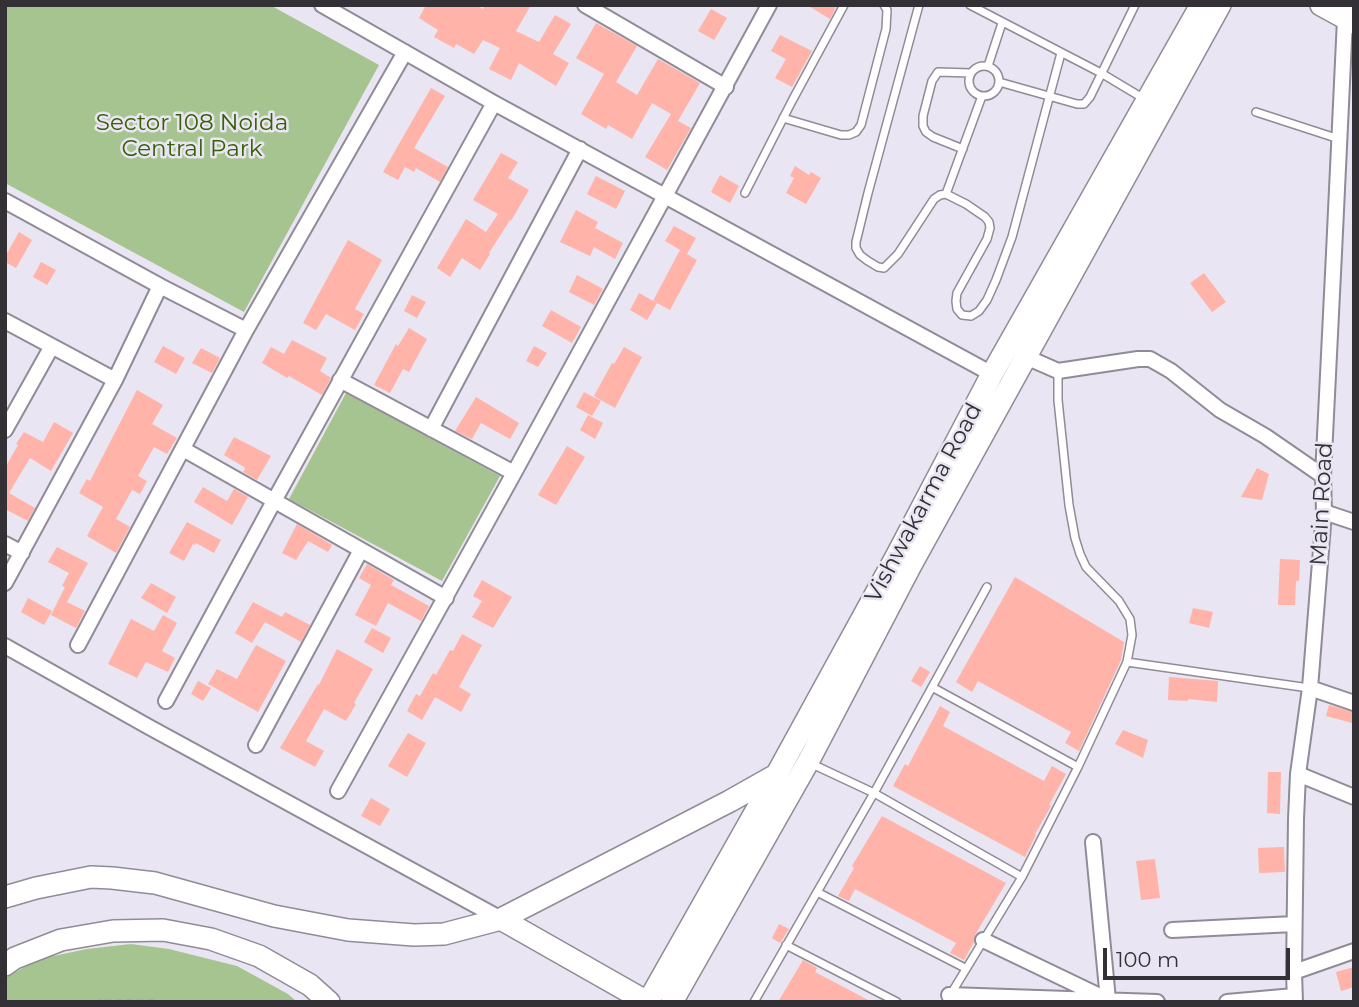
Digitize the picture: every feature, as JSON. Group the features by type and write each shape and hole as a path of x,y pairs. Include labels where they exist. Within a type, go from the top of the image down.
{"main road":[{"name":"Vishwakarma Road","path":"673,1002 808,762 911,565 992,374 1201,5"},
{"name":"Vishwakarma Road","path":"647,1002 777,774 897,555 1026,357 1220,5"},
{"path":"1321,5 1349,16"},
{"path":"5,897 91,877 112,878 155,883 274,916 348,930 404,935 444,934 501,919 777,774"},
{"path":"501,919 647,1002"},
{"path":"5,965 15,958 61,940 113,931 163,930 211,939 259,956 310,985 329,1002"}],"street":[{"path":"322,5 494,103 992,374"},
{"path":"585,5 726,87"},
{"path":"338,791 769,5"},
{"name":"Main Road","path":"1295,999 1298,774 1310,688 1324,512 1323,476 1339,139 1349,16"},
{"path":"78,645 246,330 405,52"},
{"path":"166,701 494,103"},
{"path":"431,429 580,149"},
{"path":"5,201 246,330"},
{"path":"5,583 115,380 160,286"},
{"path":"5,321 115,380"},
{"path":"5,430 9,413 51,346"},
{"path":"1026,357 1058,371 1150,359 1171,370 1220,410 1265,436 1323,476"},
{"path":"340,380 514,473"},
{"path":"183,449 446,598"},
{"path":"1324,512 1354,522"},
{"path":"5,544 22,553"},
{"path":"256,745 361,550"},
{"path":"5,646 501,919"},
{"path":"1310,688 1354,703"},
{"path":"1298,774 1354,797"},
{"path":"1093,842 1108,1000"},
{"path":"1172,930 1294,924"},
{"path":"983,940 1108,1000"},
{"path":"1294,972 1354,951"},
{"path":"947,999 1157,1002"},
{"path":"1227,1002 1295,999"}],"lane":[{"path":"745,192 844,5"},
{"path":"783,118 841,135 856,132 861,125 886,29 887,10 884,5"},
{"path":"919,5 856,248 860,255 884,268 898,254 934,199 946,194 966,204 985,217 990,228 987,239 957,293 957,309 962,315 971,316 979,311 996,280 1012,237 1061,53"},
{"path":"970,5 1101,73 1147,101"},
{"path":"999,82 1083,104 1090,97 1135,5"},
{"path":"988,66 1002,23"},
{"path":"988,66 996,72 999,82 995,91 982,96 973,92 968,83 971,73 978,67 988,66"},
{"path":"963,149 926,132 923,116 932,81 938,72 971,73"},
{"path":"946,194 982,96"},
{"path":"1256,112 1339,139"},
{"path":"947,999 1022,877 1127,662 1132,635 1130,619 1119,601 1086,566 1075,538 1058,400 1058,371"},
{"path":"754,1002 988,587"},
{"path":"1127,662 1310,688"},
{"path":"932,687 1078,766"},
{"path":"808,762 874,793 1022,877"},
{"path":"817,892 965,968"},
{"path":"786,945 897,1002"}],"path":[{"path":"94,1002 159,1002"}],"green space":[{"name":"Sector 108 Noida Central Park","path":"5,5 270,5 379,65 244,312 5,183"},
{"path":"346,393 500,476 442,581 289,499"},
{"path":"131,944 169,949 237,966 288,994 297,1002 5,1002 5,978 39,959 87,949"}],"building":[{"path":"426,5 476,5 483,9 485,5 531,5 516,31 539,42 555,15 571,24 553,54 569,63 556,86 519,63 511,80 489,69 500,48 483,40 474,54 456,44 454,48 434,37 438,30 419,18"},
{"path":"807,5 837,5 830,19"},
{"path":"711,9 727,18 714,40 698,31"},
{"path":"596,23 637,46 616,82 637,95 658,59 700,83 678,121 691,128 667,170 645,157 671,114 652,103 632,139 608,125 606,129 581,114 604,74 576,58"},
{"path":"780,35 812,51 792,87 775,78 786,59 771,51"},
{"path":"431,88 445,96 414,148 448,167 440,182 416,168 414,172 405,167 398,180 383,172"},
{"path":"501,153 518,162 508,178 529,190 480,270 462,258 450,277 437,268 466,219 486,232 498,214 473,200"},
{"path":"795,166 809,175 811,172 821,178 806,204 786,193 794,178 790,176"},
{"path":"720,175 739,186 730,203 711,192"},
{"path":"596,176 625,191 616,209 587,194"},
{"path":"576,210 598,222 595,228 623,243 615,259 594,247 590,256 560,242"},
{"path":"674,226 696,238 687,254 665,241"},
{"path":"19,232 32,240 16,268 5,262 5,257"},
{"path":"348,240 382,260 355,309 364,314 355,330 326,314 316,330 303,323"},
{"path":"680,250 697,260 670,310 653,301"},
{"path":"41,262 56,270 47,285 33,277"},
{"path":"1204,273 1226,302 1212,312 1190,283"},
{"path":"577,275 603,289 594,305 569,292"},
{"path":"639,293 657,303 647,320 630,310"},
{"path":"412,295 426,302 417,318 404,311"},
{"path":"551,310 581,327 572,343 542,326"},
{"path":"409,328 427,339 409,372 403,369 390,393 374,385 396,344 398,346"},
{"path":"292,340 327,358 320,371 331,378 322,395 262,363 271,347 284,354"},
{"path":"163,346 185,358 176,374 154,362"},
{"path":"534,346 547,353 538,367 526,361"},
{"path":"624,347 642,357 615,408 594,396"},
{"path":"201,348 220,358 212,373 192,363"},
{"path":"137,390 163,405 152,424 177,438 167,454 154,447 138,476 147,481 140,494 132,490 116,519 130,527 116,553 87,536 103,507 79,493 87,479 90,481"},
{"path":"584,392 601,401 592,416 576,407"},
{"path":"476,397 519,423 510,439 481,423 472,439 455,431"},
{"path":"588,415 603,423 595,439 580,430"},
{"path":"54,422 73,433 51,471 30,458 9,493 35,508 28,521 5,509 5,468 24,432 43,442"},
{"path":"234,437 271,456 257,480 243,472 244,467 224,455"},
{"path":"567,446 585,457 556,505 538,495"},
{"path":"1257,468 1269,474 1262,500 1241,497"},
{"path":"203,487 227,501 234,489 248,497 232,525 194,502"},
{"path":"187,522 221,540 214,553 196,543 184,561 169,553"},
{"path":"297,524 332,545 328,552 308,541 296,560 282,553"},
{"path":"57,547 88,563 67,602 85,611 76,628 51,615 69,573 48,562"},
{"path":"1280,559 1300,560 1295,605 1278,605"},
{"path":"367,564 394,580 391,585 429,606 421,621 388,603 376,626 355,615 371,585 359,578"},
{"path":"1015,577 1124,642 1121,660 1079,751 1065,743 1071,732 978,681 972,692 956,682"},
{"path":"482,580 512,597 493,628 472,617 482,601 473,596"},
{"path":"151,583 176,597 167,613 141,598"},
{"path":"28,598 52,611 44,625 21,612"},
{"path":"253,602 282,617 285,612 310,625 301,642 265,622 252,643 235,633"},
{"path":"1193,608 1213,612 1209,628 1189,623"},
{"path":"163,615 177,623 162,651 175,658 168,672 146,662 137,678 108,664 131,619 154,631"},
{"path":"372,628 391,638 383,653 364,642"},
{"path":"462,634 482,645 459,687 471,694 461,712 435,697 422,720 407,711 416,694 420,696 433,673 436,675"},
{"path":"256,645 286,661 258,712 208,684 217,669 237,679"},
{"path":"337,649 373,669 346,721 324,709 306,741 324,751 315,767 280,748 319,685"},
{"path":"920,666 930,672 921,687 911,681"},
{"path":"1169,677 1218,681 1217,702 1168,700"},
{"path":"198,681 211,688 203,701 191,694"},
{"path":"1329,705 1354,712 1352,723 1326,716"},
{"path":"940,706 950,712 943,726 1044,781 1052,766 1066,774 1025,857 893,786 905,764 908,766"},
{"path":"1123,730 1148,740 1143,758 1115,744"},
{"path":"408,733 426,743 407,777 388,766"},
{"path":"1268,772 1281,772 1280,814 1267,813"},
{"path":"371,798 390,809 380,826 361,816"},
{"path":"882,816 1006,883 975,935 964,960 950,953 956,943 855,889 849,901 838,896 854,868 852,866"},
{"path":"1284,847 1285,872 1259,873 1258,848"},
{"path":"1155,859 1160,898 1141,900 1136,861"},
{"path":"779,924 789,929 780,943 772,938"},
{"path":"803,960 817,968 815,972 872,1002 778,1002"},
{"path":"1354,967 1354,987 1341,991 1336,972"}]}
